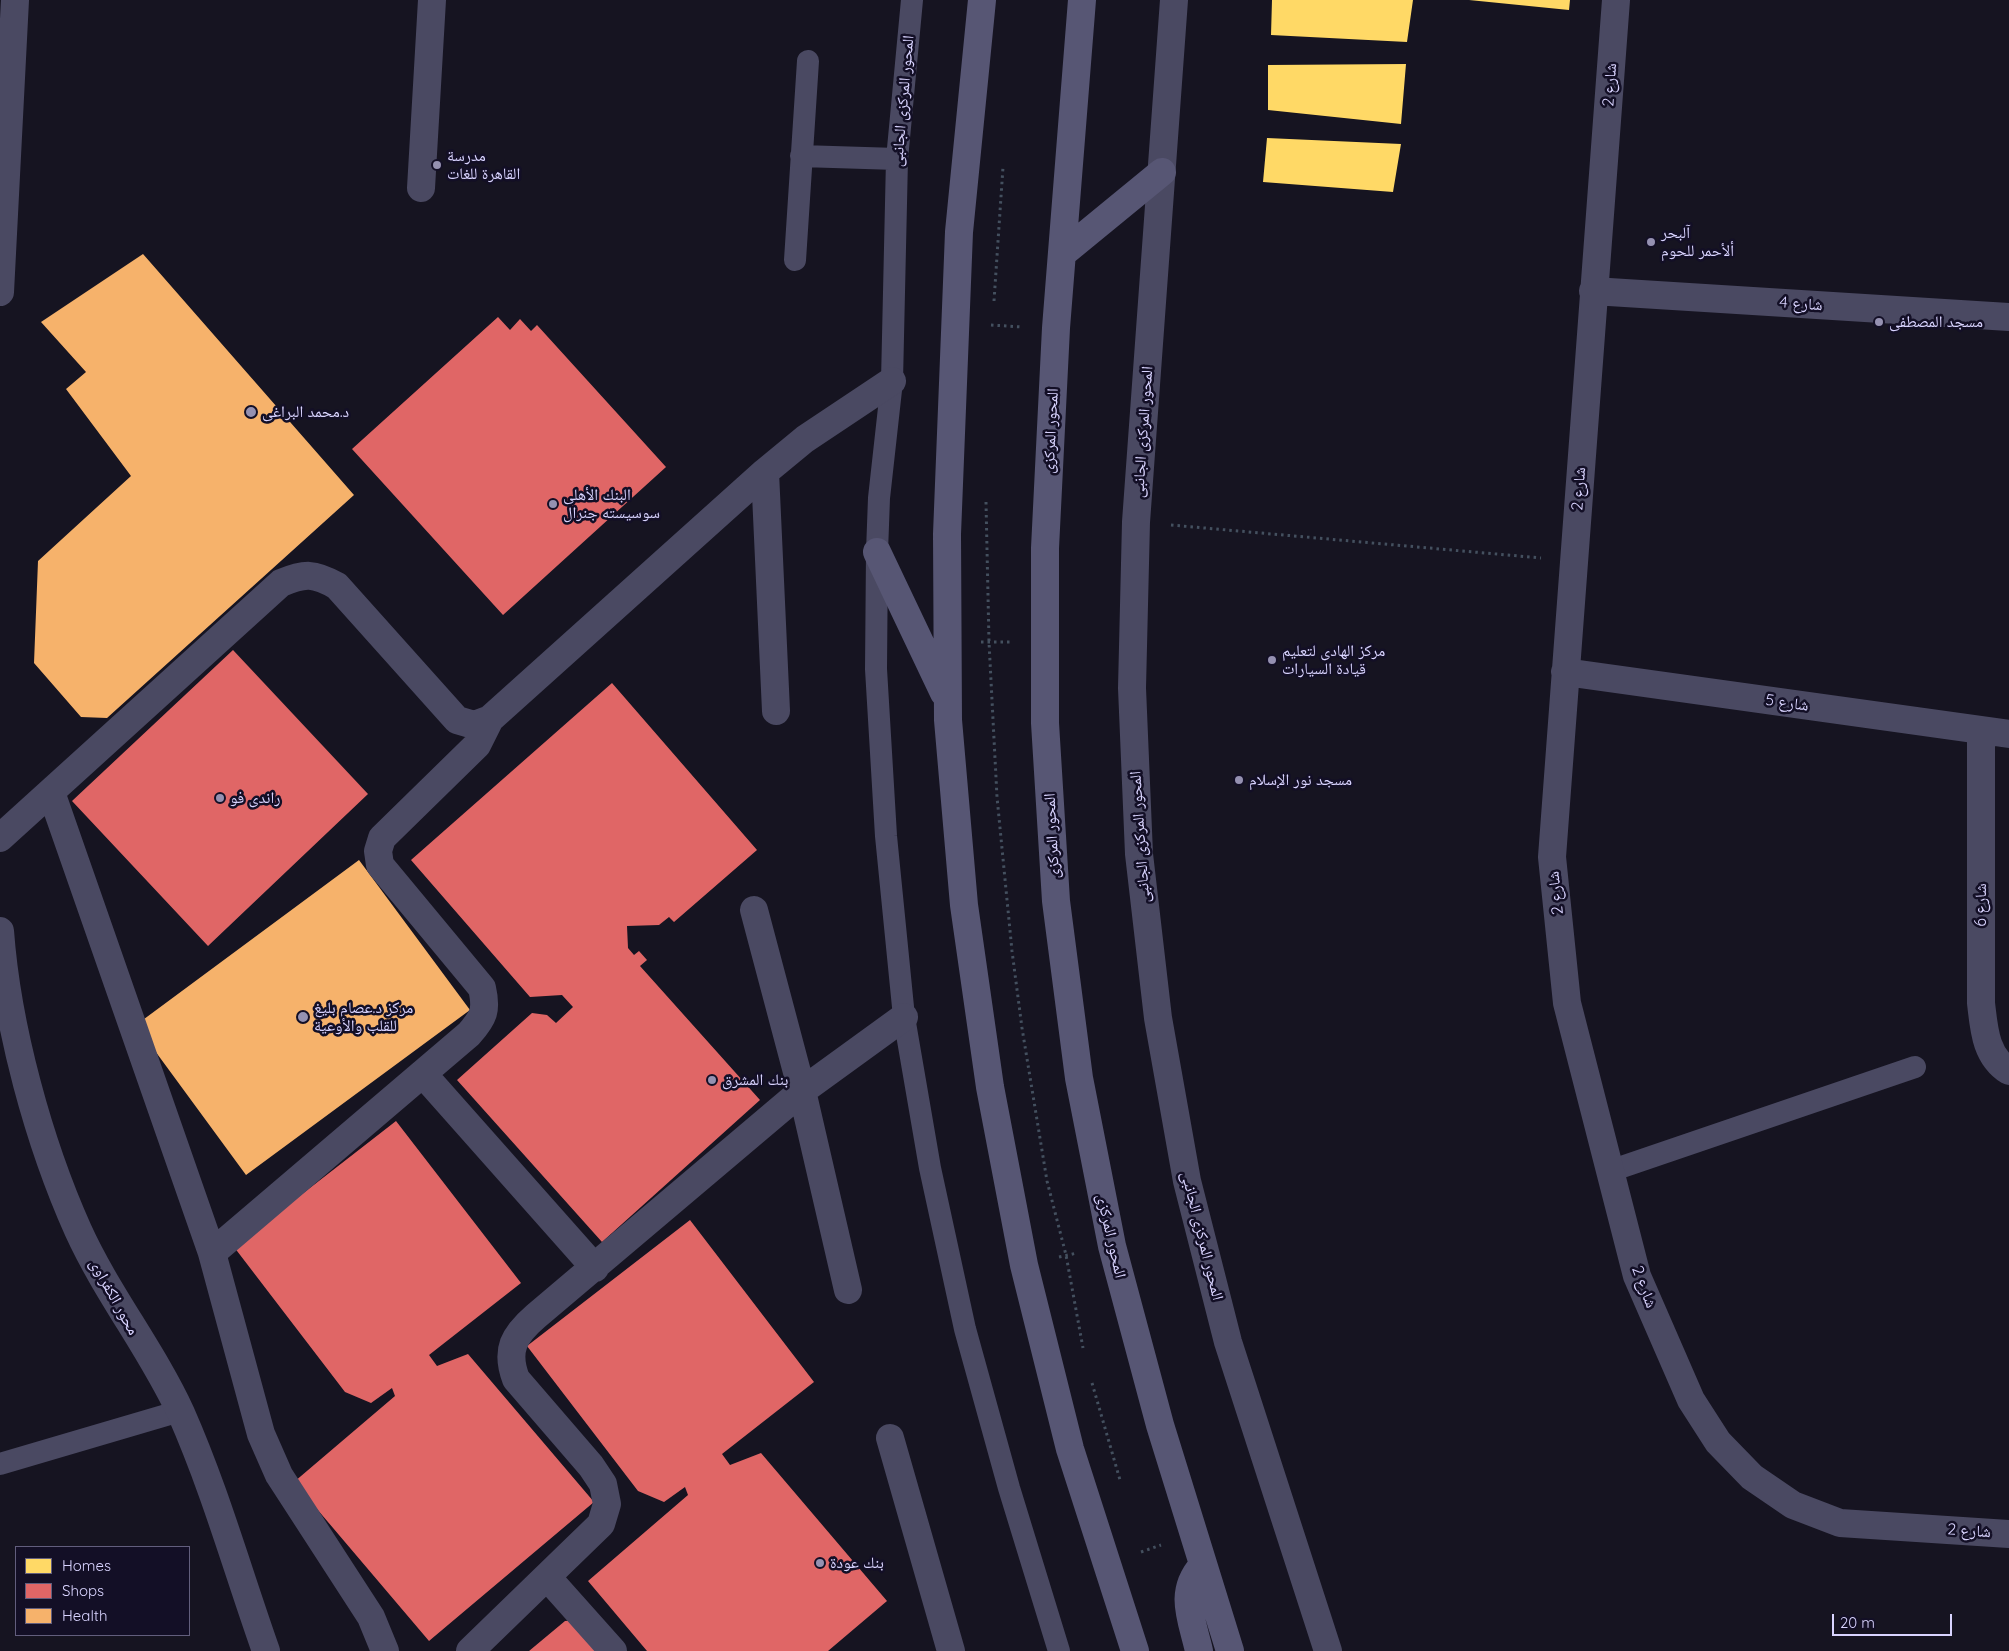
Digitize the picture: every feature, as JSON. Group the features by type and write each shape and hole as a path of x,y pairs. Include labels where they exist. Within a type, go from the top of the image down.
{"main road":[{"path":"982,0 958,232 947,534 949,701 964,905 990,1087 1024,1265 1070,1449 1135,1651"},
{"name":"المحور المركزى","path":"1082,0 1056,328 1045,548 1045,723 1056,901 1079,1078 1112,1246 1160,1425 1192,1534 1230,1651"},
{"path":"1062,254 1162,172"},
{"path":"877,552 949,701"},
{"path":"1199,1651 1188,1595 1194,1575 1202,1566"}],"street":[{"path":"0,292 15,0"},
{"path":"421,188 432,0"},
{"name":"المحور المركزى الجانبى","path":"1174,0 1136,522 1132,688 1139,854 1158,1018 1187,1182 1228,1342 1328,1651"},
{"name":"شارع 2","path":"1616,0 1552,857 1567,1003 1610,1171 1637,1276 1691,1400 1718,1442 1752,1477 1794,1505 1840,1523 2009,1534"},
{"name":"شارع 4","path":"1594,291 2009,317"},
{"path":"0,838 281,582 300,575 320,576 337,586 456,720 474,725 490,719 765,472 805,439 892,381"},
{"path":"765,472 776,712"},
{"name":"شارع 5","path":"1566,672 2009,734"},
{"path":"212,1253 470,1034 482,1020 486,1004 482,988 380,865 378,851 382,838 477,745 490,719"},
{"name":"شارع 6","path":"1981,731 1981,1003 1986,1040 2000,1065 2009,1071"},
{"path":"51,792 212,1253 261,1434 279,1476 371,1617 384,1651"},
{"path":"754,910 802,1091 848,1290"},
{"name":"محور الكفراوى","path":"0,931 17,1042 46,1147 78,1231 123,1315 180,1411 195,1447 266,1651"},
{"path":"470,1651 600,1524 606,1504 603,1484 591,1466 516,1379 511,1365 511,1351 516,1337 525,1326 802,1091 904,1017"},
{"path":"422,1074 595,1268"},
{"path":"890,1438 950,1651"},
{"path":"547,1577 613,1651"}],"lane":[{"name":"المحور المركزى الجانبى","path":"912,0 897,159 892,381 879,498 877,552 876,678 886,836 904,1017 930,1168 965,1329 1009,1488 1059,1651"},
{"path":"795,260 808,61"},
{"path":"801,156 897,159"},
{"path":"1610,1171 1916,1067"},
{"path":"0,1464 180,1411"}],"path":[{"path":"955,324 1056,328"},
{"path":"1136,522 1574,560"},
{"path":"948,643 1045,641"},
{"path":"1024,1265 1112,1246"},
{"path":"1107,1563 1192,1534"}],"building: Homes":[{"path":"1272,0 1413,0 1407,42 1271,35"},
{"path":"1469,0 1570,0 1569,10"},
{"path":"1406,64 1401,124 1268,110 1268,65"},
{"path":"1267,138 1401,144 1393,192 1263,182"}],"building: Shops":[{"path":"498,317 510,330 520,319 531,331 537,325 666,467 503,615 352,449"},
{"name":"راندى فو","path":"233,650 368,794 208,946 72,801"},
{"path":"612,683 757,850 674,922 669,917 659,925 627,926 628,948 634,955 639,951 647,960 640,966 760,1100 602,1242 457,1080 532,1013 547,1015 556,1023 573,1007 562,995 530,997 411,860"},
{"path":"396,1121 521,1283 429,1355 437,1366 468,1354 594,1502 429,1641 294,1482 395,1396 392,1388 371,1403 345,1392 234,1247"},
{"path":"690,1220 814,1382 722,1454 730,1465 761,1453 887,1601 828,1651 647,1651 588,1581 688,1495 685,1487 664,1502 638,1491 527,1346"},
{"path":"578,1620 604,1651 529,1651 565,1621"}],"building: Health":[{"path":"143,254 354,495 107,718 81,717 34,663 38,561 131,476 66,389 86,372 41,322"},
{"name":"مركز د.عصام بليغ للقلب والأوعية","path":"359,860 470,1010 246,1175 136,1025"}],"place":[{"name":"مدرسة القاهرة للغات","path":"437,165"},
{"name":"آلبحر ألأحمر للحوم","path":"1651,242"},
{"name":"مسجد المصطفى","path":"1879,322"},
{"name":"د.محمد البراغى","path":"251,412"},
{"name":"البنك الأهلى سوسيسته جنرال","path":"553,504"},
{"name":"مركز الهادى لتعليم قيادة السيارات","path":"1272,660"},
{"name":"مسجد نور الإسلام","path":"1239,780"},
{"name":"راندى فو","path":"220,798"},
{"name":"مركز د.عصام بليغ للقلب والأوعية","path":"303,1017"},
{"name":"بنك المشرق","path":"712,1080"},
{"name":"بنك عودة","path":"820,1563"}]}
